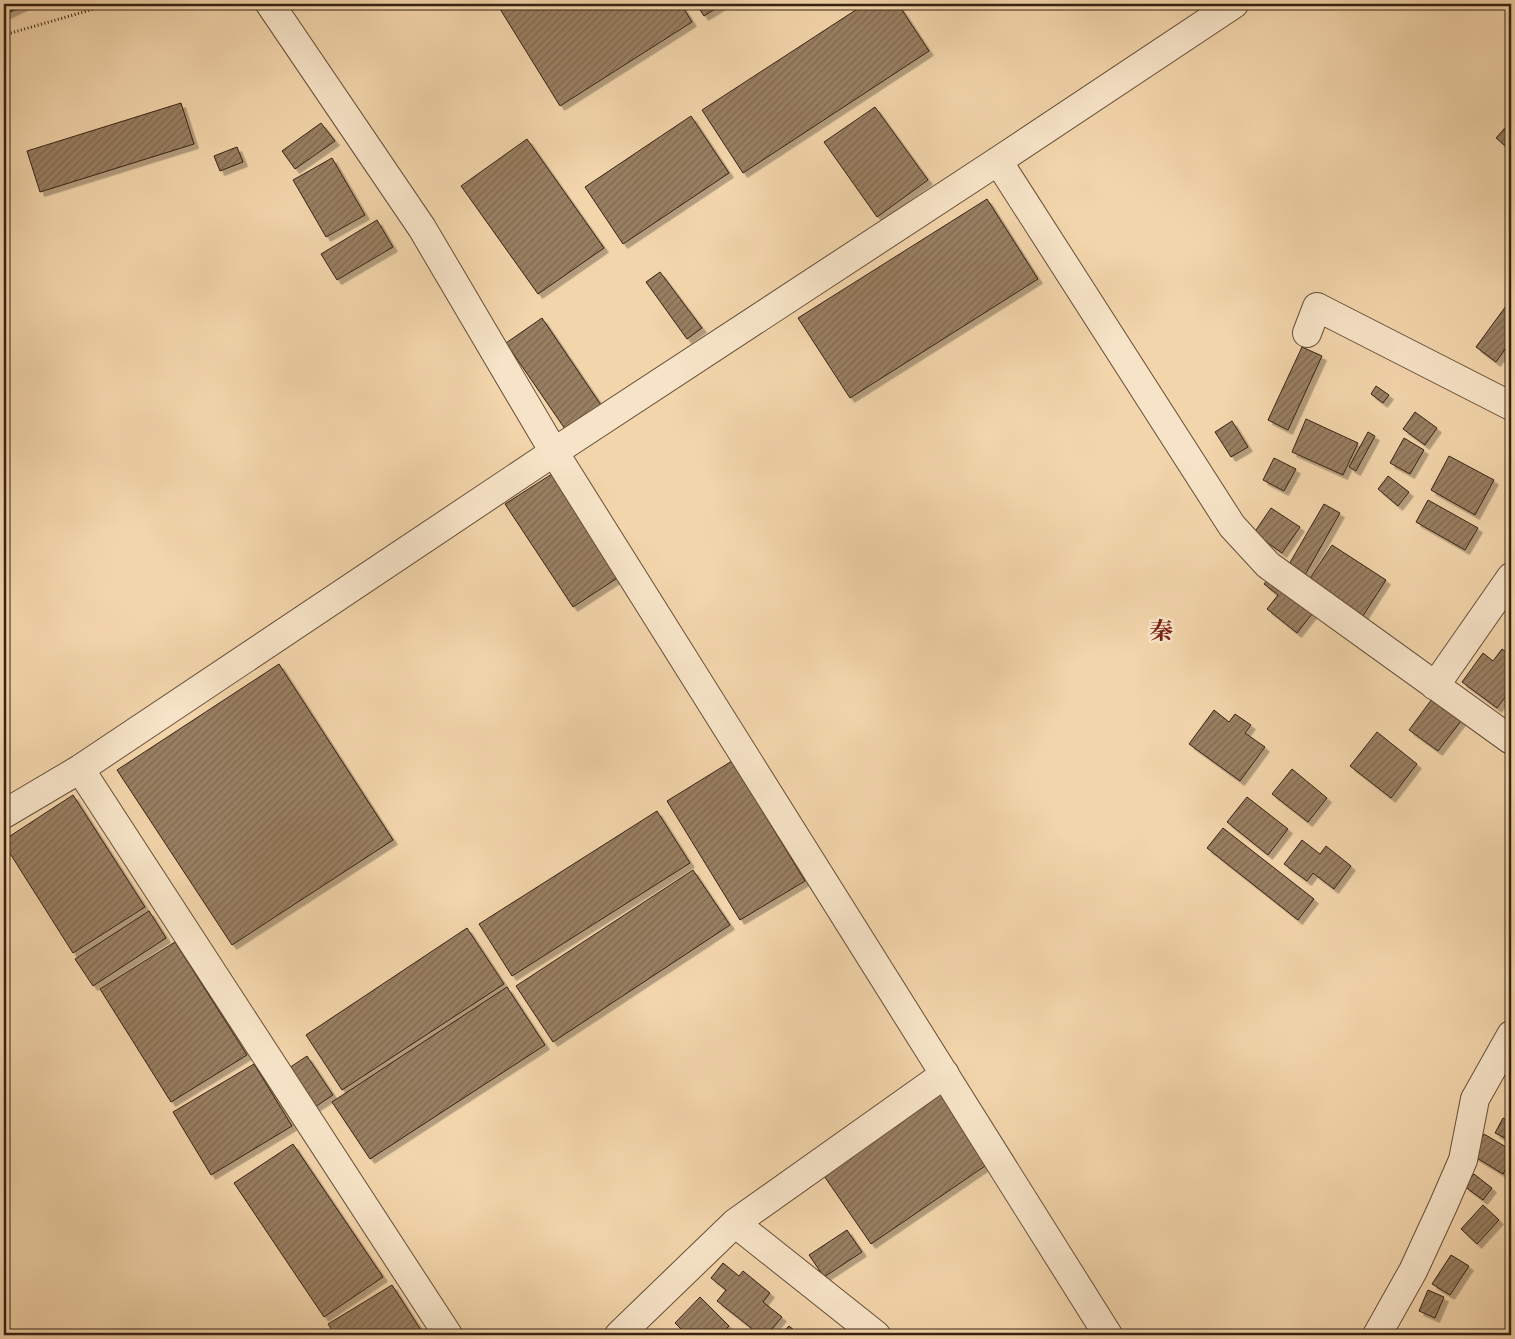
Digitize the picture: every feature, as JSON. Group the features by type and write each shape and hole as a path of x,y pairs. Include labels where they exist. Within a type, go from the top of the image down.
{"street":[{"path":"270,4 422,228 554,452 1108,1335"},
{"path":"7,806 80,769 554,452 1234,4"},
{"path":"998,161 1232,526 1268,565 1511,740"},
{"path":"1307,333 1318,307 1511,406"},
{"path":"1435,686 1507,592"},
{"path":"80,769 448,1335"},
{"path":"1377,1335 1413,1271 1443,1206 1463,1160 1475,1099 1511,1035"},
{"path":"619,1335 736,1223 945,1074"},
{"path":"736,1223 876,1335"}],"path":[{"path":"4,35 111,4"}],"building":[{"path":"4,4 27,4 4,15"},
{"path":"509,4 681,4 692,22 560,106 500,9"},
{"path":"696,4 723,4 704,16"},
{"path":"865,4 898,4 929,51 743,173 702,110"},
{"path":"181,103 194,144 40,192 27,151"},
{"path":"875,107 928,180 877,217 824,142"},
{"path":"691,116 729,173 623,244 585,187"},
{"path":"1511,121 1511,146 1509,149 1496,138"},
{"path":"321,123 335,141 295,169 282,151"},
{"path":"527,139 604,248 538,294 461,186"},
{"path":"237,147 243,162 220,171 214,156"},
{"path":"332,158 365,215 326,237 293,180"},
{"path":"987,199 1038,279 850,398 798,318"},
{"path":"377,220 393,247 337,280 321,254"},
{"path":"660,272 702,328 687,339 646,282"},
{"path":"1506,306 1511,310 1511,341 1496,362 1476,347"},
{"path":"542,318 601,405 565,429 506,343"},
{"path":"1302,347 1322,356 1288,430 1268,420"},
{"path":"1376,386 1389,395 1383,403 1371,394"},
{"path":"1415,412 1437,428 1425,445 1403,429"},
{"path":"1306,419 1358,443 1343,475 1292,452"},
{"path":"1232,421 1248,447 1231,457 1215,432"},
{"path":"1368,432 1375,436 1356,471 1349,467"},
{"path":"1404,438 1424,450 1410,474 1390,463"},
{"path":"1449,456 1494,480 1475,515 1431,490"},
{"path":"1274,458 1296,469 1284,491 1263,480"},
{"path":"555,472 622,575 573,607 505,504"},
{"path":"1388,476 1409,492 1398,506 1378,489"},
{"path":"1428,500 1478,528 1465,550 1416,522"},
{"path":"1324,504 1340,513 1305,575 1288,566"},
{"path":"1271,508 1300,527 1282,553 1254,533"},
{"path":"1332,545 1386,580 1359,622 1305,586"},
{"path":"1273,573 1316,609 1297,633 1267,609 1278,595 1264,584"},
{"path":"1502,649 1511,656 1511,665 1508,669 1511,671 1511,689 1497,708 1462,682 1483,653 1493,661"},
{"path":"279,664 393,840 232,945 117,770"},
{"path":"1432,699 1461,721 1438,751 1409,730"},
{"path":"1214,710 1229,722 1235,714 1251,725 1245,733 1265,747 1240,781 1189,744"},
{"path":"1377,732 1417,764 1391,798 1350,766"},
{"path":"732,761 805,881 740,920 667,801"},
{"path":"1292,769 1327,798 1308,822 1272,794"},
{"path":"73,795 145,907 73,953 4,844 4,840"},
{"path":"1247,797 1288,829 1268,855 1227,822"},
{"path":"657,811 690,863 512,976 479,924"},
{"path":"1223,828 1314,899 1298,920 1207,848"},
{"path":"1302,840 1320,854 1326,846 1351,866 1334,889 1313,873 1307,881 1284,864"},
{"path":"693,870 730,925 553,1042 516,986"},
{"path":"149,911 166,938 93,986 75,959"},
{"path":"467,928 504,984 342,1090 306,1035"},
{"path":"175,942 247,1055 171,1102 100,989"},
{"path":"507,987 545,1045 370,1159 332,1102"},
{"path":"307,1056 333,1095 315,1107 289,1068"},
{"path":"254,1064 292,1126 211,1175 173,1112"},
{"path":"940,1093 988,1164 871,1244 822,1173"},
{"path":"1503,1118 1511,1122 1511,1141 1495,1133"},
{"path":"1484,1134 1511,1150 1511,1159 1503,1174 1472,1155"},
{"path":"293,1144 383,1277 324,1317 234,1183"},
{"path":"1474,1174 1492,1188 1483,1200 1464,1186"},
{"path":"1483,1205 1499,1220 1477,1244 1461,1229"},
{"path":"847,1230 862,1252 824,1277 809,1255"},
{"path":"1451,1255 1469,1266 1450,1295 1432,1284"},
{"path":"723,1263 739,1276 743,1271 770,1293 763,1302 782,1317 767,1335 760,1335 717,1301 726,1290 711,1278"},
{"path":"392,1285 424,1335 335,1335 328,1324"},
{"path":"1428,1290 1444,1297 1435,1318 1419,1311"},
{"path":"700,1297 729,1326 720,1335 687,1335 675,1323"},
{"path":"789,1326 800,1335 780,1335"}],"district":[{"name":"秦","path":"1161,631"}]}
